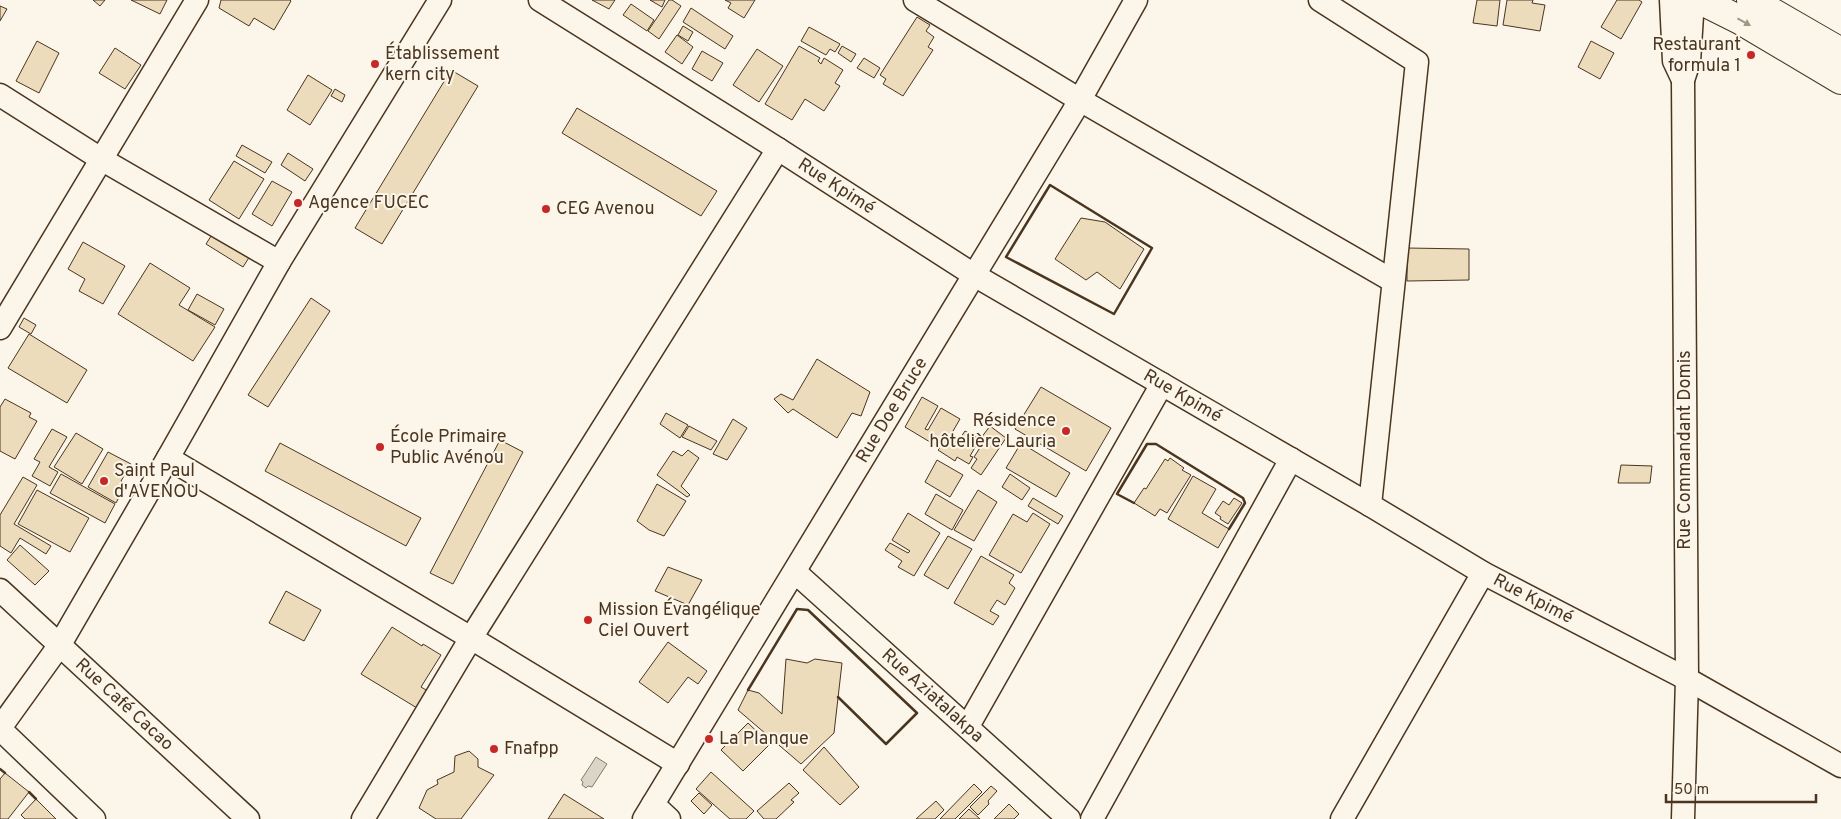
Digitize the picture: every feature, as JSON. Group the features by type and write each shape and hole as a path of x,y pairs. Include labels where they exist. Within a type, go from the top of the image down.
{"highway":[{"path":"1700,0 1740,20 1841,80"},
{"path":"1751,0 1841,52"}],"street":[{"path":"0,328 197,0"},
{"path":"94,819 0,729 58,646 168,458 279,262 440,0"},
{"name":"Rue Kpimé","path":"540,0 778,149 974,275 1370,505 1483,573 1686,680 1841,766"},
{"path":"915,0 1080,100 1393,281"},
{"name":"Rue Doe Bruce","path":"655,814 678,764 1080,100 1136,0"},
{"path":"1320,0 1417,62 1370,505"},
{"name":"Rue Commandant Domis","path":"1671,0 1674,61 1683,80"},
{"name":"Rue Commandant Domis","path":"1683,819 1686,680 1683,80 1689,62 1693,0"},
{"path":"0,94 101,159 279,262"},
{"path":"364,819 472,638 778,149"},
{"path":"968,726 1162,384"},
{"path":"168,458 472,638 678,764"},
{"path":"1092,819 1291,459"},
{"name":"Rue Aziatalakpa","path":"795,572 1069,819"},
{"path":"1342,819 1483,573"},
{"name":"Rue Café Cacao","path":"0,590 58,646 248,819"}],"shaded area":[{"path":"596,757 607,764 592,787 588,786 586,788 582,785 583,782 581,780"}],"building":[{"path":"93,0 105,0 100,6"},
{"path":"131,0 167,0 160,14"},
{"path":"221,0 291,1 274,30 254,18 249,26 219,8"},
{"path":"592,0 615,0 609,9"},
{"path":"650,0 665,0 662,7"},
{"path":"669,0 681,6 659,39 648,31"},
{"path":"725,0 755,0 744,18 728,8 731,3"},
{"path":"1477,0 1500,0 1497,26 1473,23"},
{"path":"1507,0 1533,0 1532,3 1545,5 1540,31 1503,25"},
{"path":"1617,0 1639,0 1642,2 1621,39 1601,27"},
{"path":"631,4 654,20 647,31 623,15"},
{"path":"0,6 7,9 0,21"},
{"path":"691,8 733,36 725,49 683,22"},
{"path":"917,17 930,25 926,31 934,37 928,47 933,50 903,96 883,84 886,79 880,75"},
{"path":"683,26 693,32 688,41 678,35"},
{"path":"809,27 840,44 835,52 830,49 826,55 801,41"},
{"path":"677,35 693,47 682,64 665,52"},
{"path":"37,41 59,53 39,93 16,81"},
{"path":"1591,41 1614,53 1600,79 1578,67"},
{"path":"799,46 820,58 818,61 821,64 824,58 843,70 835,83 840,86 824,111 805,99 792,120 765,104"},
{"path":"842,46 856,54 851,62 838,53"},
{"path":"115,48 141,65 125,89 99,73"},
{"path":"757,49 783,66 759,102 733,85"},
{"path":"702,51 723,63 712,81 692,69"},
{"path":"864,58 880,68 874,78 857,68"},
{"path":"451,70 478,86 382,244 355,228"},
{"path":"308,75 332,90 310,125 287,110"},
{"path":"335,89 345,95 342,102 331,96"},
{"path":"577,108 717,191 701,216 562,133"},
{"path":"242,145 272,162 265,173 236,156"},
{"path":"288,153 313,169 305,181 281,165"},
{"path":"234,161 264,179 239,219 209,200"},
{"path":"272,181 292,192 272,226 252,214"},
{"path":"1081,218 1105,222 1144,249 1120,289 1097,272 1086,280 1055,259"},
{"path":"213,233 250,256 243,267 206,244"},
{"path":"83,242 125,266 103,304 79,291 85,279 68,269"},
{"path":"1407,248 1469,249 1469,280 1407,281"},
{"path":"150,263 190,288 179,305 215,327 193,361 118,314"},
{"path":"197,294 224,309 215,325 188,310"},
{"path":"311,298 330,311 268,407 248,395"},
{"path":"24,318 36,325 31,334 19,327"},
{"path":"29,334 87,370 67,403 8,368"},
{"path":"817,359 870,392 861,416 852,413 837,438 793,409 788,413 774,399 781,394 793,400"},
{"path":"1041,387 1111,428 1086,471 1015,429"},
{"path":"922,397 938,406 925,429 928,430 941,408 960,419 949,438 957,443 965,431 980,439 970,456 973,457 969,464 957,457 955,461 938,450 940,448 905,427"},
{"path":"5,399 31,413 29,417 37,421 15,459 0,451 0,407"},
{"path":"666,413 688,425 680,438 660,424"},
{"path":"733,419 747,428 727,460 713,454"},
{"path":"689,426 717,441 711,450 682,437"},
{"path":"990,426 1006,438 981,475 971,468 977,459 974,457 985,440 981,438"},
{"path":"52,429 67,437 49,467 58,472 50,486 32,476 40,462 34,459"},
{"path":"76,433 103,449 82,484 54,467"},
{"path":"500,440 523,452 453,584 430,573"},
{"path":"280,443 421,518 406,546 265,471"},
{"path":"1021,443 1070,473 1056,497 1006,468"},
{"path":"688,450 699,458 681,486 690,495 687,497 657,475 673,451 682,456"},
{"path":"108,452 131,464 121,481 126,484 116,503 88,487"},
{"path":"1170,458 1184,468 1182,470 1191,475 1167,513 1160,509 1155,516 1134,503 1144,488 1146,489 1165,459 1168,461"},
{"path":"937,460 963,475 950,497 925,482"},
{"path":"1621,465 1652,466 1650,483 1618,483"},
{"path":"61,474 115,504 105,523 50,493"},
{"path":"1010,474 1030,488 1022,500 1002,487"},
{"path":"1193,476 1216,489 1202,513 1229,529 1218,548 1168,519"},
{"path":"23,477 37,485 14,524 51,546 46,554 20,538 11,553 0,546 0,515"},
{"path":"657,484 686,501 664,536 649,530 637,521"},
{"path":"37,490 89,518 70,552 18,524"},
{"path":"978,490 997,502 974,541 954,530"},
{"path":"936,494 963,510 952,530 925,514"},
{"path":"1033,498 1063,516 1058,524 1028,506"},
{"path":"1234,498 1242,503 1228,524 1215,513 1223,501 1229,505"},
{"path":"908,513 940,533 914,576 898,567 902,561 885,550 890,543 908,553 910,551 892,540"},
{"path":"1033,513 1050,524 1021,573 989,555 1013,514 1027,522"},
{"path":"948,536 972,549 948,589 924,575"},
{"path":"20,545 49,571 35,585 7,560"},
{"path":"981,556 1014,575 1009,583 1015,588 1005,605 997,600 990,611 999,616 993,625 954,603"},
{"path":"668,567 702,580 688,605 655,591"},
{"path":"286,591 321,610 304,641 269,623"},
{"path":"392,627 422,646 423,644 441,655 421,687 428,691 417,708 361,674"},
{"path":"668,642 707,671 698,684 688,677 668,703 639,682"},
{"path":"786,659 807,663 815,659 842,663 834,733 801,764 738,710 748,690 759,693 782,714"},
{"path":"748,723 770,744 743,771 721,750"},
{"path":"824,747 859,787 840,805 803,770"},
{"path":"469,751 478,759 478,767 494,775 461,819 436,819 419,808 427,790 438,784 437,780 454,772 455,756"},
{"path":"711,772 754,811 746,819 730,819 696,789"},
{"path":"5,773 29,792 8,819 0,819 0,779"},
{"path":"789,783 799,793 791,800 794,802 776,819 764,819 757,811"},
{"path":"974,784 982,792 955,819 940,819"},
{"path":"991,786 997,791 988,801 989,804 978,815 970,807"},
{"path":"699,793 712,805 704,814 691,801"},
{"path":"564,794 604,819 548,819"},
{"path":"36,799 56,819 25,819 21,815"},
{"path":"936,801 944,810 935,819 916,819"},
{"path":"1009,804 1019,814 1014,819 994,819"},
{"path":"969,809 980,819 959,819"}],"wall":[{"path":"1050,185 1152,248 1114,314 1006,257 1050,185"},
{"path":"1134,503 1117,494 1147,444 1156,444 1243,498 1245,503 1229,529"},
{"path":"748,690 797,609 808,610 917,713 886,744 838,697"},
{"path":"0,769 5,773"},
{"path":"29,792 36,799"}],"place":[{"name":"Restaurant formula 1","path":"1751,55"},
{"name":"Établissement kern city","path":"375,64"},
{"name":"Agence FUCEC","path":"298,203"},
{"name":"CEG Avenou","path":"546,209"},
{"name":"Résidence hôtelière Lauria","path":"1066,431"},
{"name":"École Primaire Public Avénou","path":"380,447"},
{"name":"Saint Paul d'AVENOU","path":"104,481"},
{"name":"Mission Évangélique Ciel Ouvert","path":"588,620"},
{"name":"La Planque","path":"709,739"},
{"name":"Fnafpp","path":"494,749"}]}
